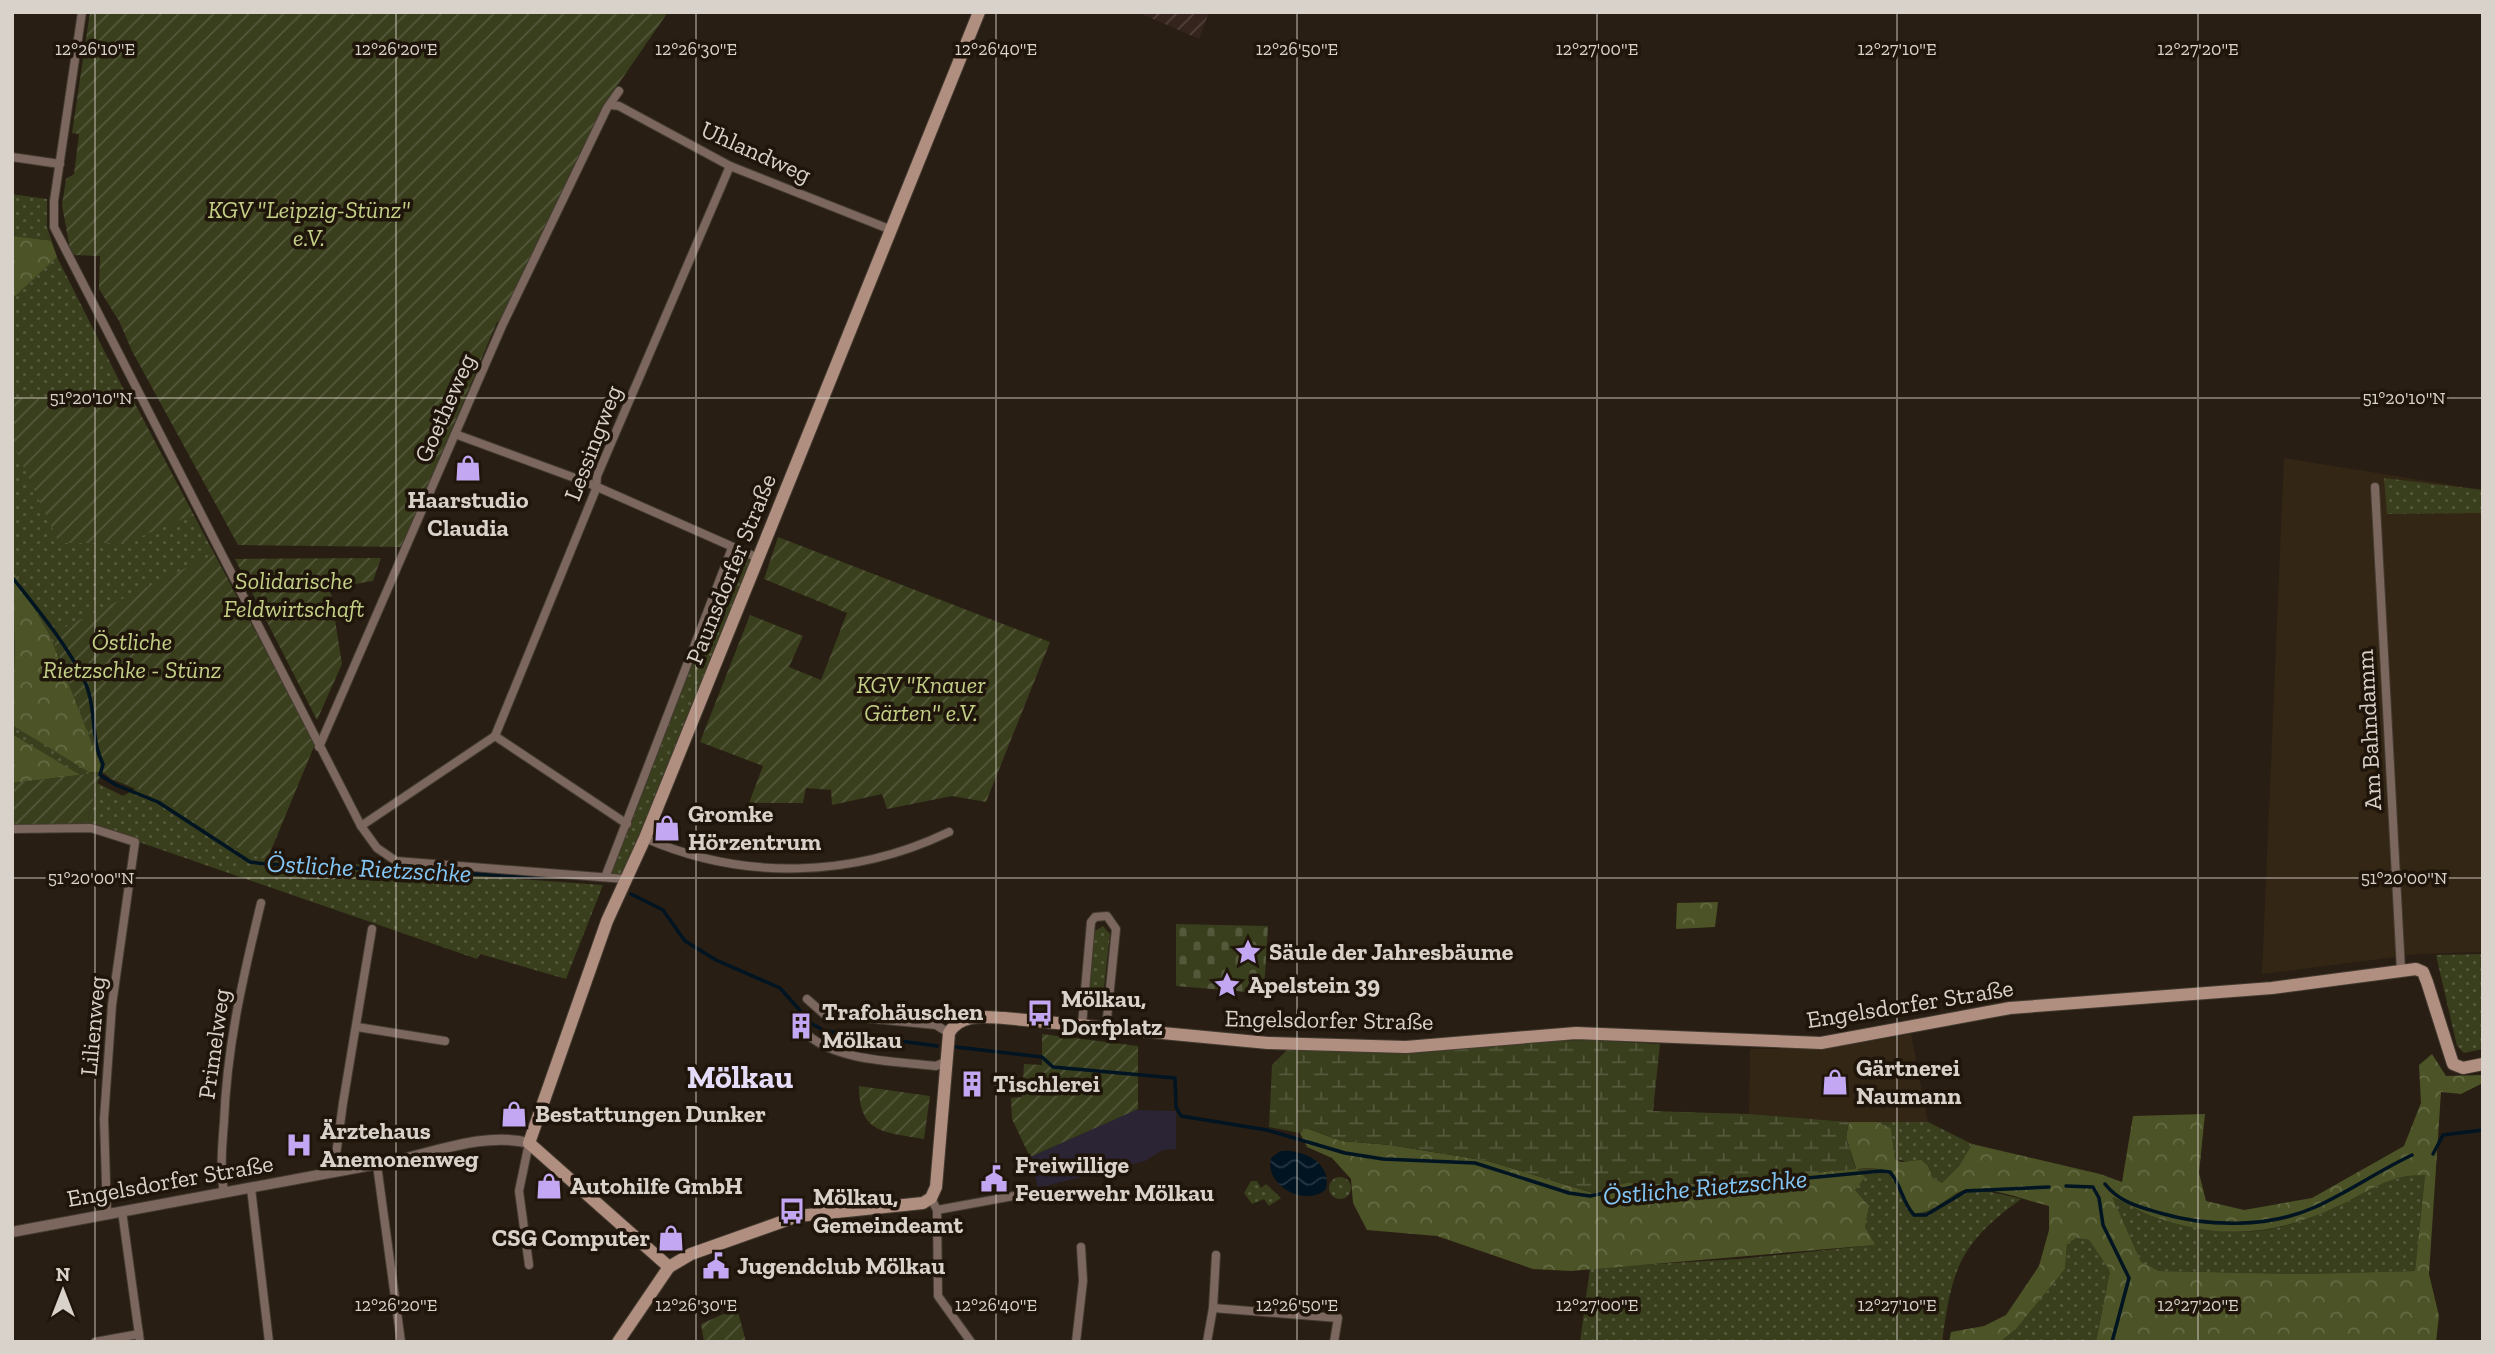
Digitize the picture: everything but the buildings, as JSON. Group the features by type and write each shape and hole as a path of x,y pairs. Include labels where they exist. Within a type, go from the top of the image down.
{"main road":[{"name":"Paunsdorfer Straße","path":"529,1143 598,946 645,838 978,12"},
{"path":"2401,970 2416,969 2423,972 2453,1064 2463,1068 2483,1064"},
{"name":"Engelsdorfer Straße","path":"947,1047 960,1020 971,1018 1082,1025 1268,1043 1406,1047 1576,1033 1821,1043 2010,1008 2272,988 2401,970"},
{"path":"618,1342 669,1267 691,1254 798,1216 934,1204 947,1047"},
{"path":"529,1143 669,1267"}],"street":[{"path":"82,12 52,215 64,253 361,826 377,848 396,861 606,875 625,879"},
{"name":"Goetheweg","path":"319,747 538,249 607,108 611,106 619,91"},
{"name":"Uhlandweg","path":"611,106 618,106 730,166 889,229"},
{"path":"12,157 60,164"},
{"name":"Lessingweg","path":"495,736 596,489 597,476 730,166"},
{"path":"455,434 586,482 596,489 758,558"},
{"name":"Am Bahndamm","path":"2375,488 2401,970"},
{"name":"Paunsdorfer Straße","path":"606,875 732,548"},
{"path":"361,826 495,736 627,824"},
{"name":"Lilienweg","path":"12,829 91,828 135,842 111,1022 104,1119 107,1214"},
{"path":"645,838 680,852 747,867 816,869 846,866 900,852 949,832"},
{"name":"Primelweg","path":"223,1193 221,1172 224,1106 234,1015 261,903"},
{"path":"1082,1025 1091,922 1095,917 1107,916 1114,922 1116,929 1106,1028"},
{"path":"337,1172 336,1155 372,929"},
{"path":"807,999 824,1014 936,1025 947,1047 936,1066 855,1055 818,1043 809,1036"},
{"path":"357,1027 445,1041"},
{"name":"Engelsdorfer Straße","path":"12,1232 377,1165 494,1140 529,1143"},
{"path":"529,1143 519,1191 529,1265"},
{"path":"377,1165 401,1342"},
{"path":"251,1188 269,1342"},
{"path":"971,1342 939,1296 934,1204 1030,1193"},
{"path":"94,1342 139,1338 122,1211"},
{"path":"1076,1342 1083,1281 1080,1247"},
{"path":"1207,1342 1213,1308 1216,1255"},
{"path":"1213,1308 1338,1318 1334,1342"}],"shaded area":[{"path":"1137,12 1209,12 1199,39"},
{"path":"2284,458 2483,490 2483,952 2418,954 2262,974"},
{"name":"Gärtnerei Naumann","path":"1911,1034 1928,1122 1849,1122 1749,1114 1750,1049 1827,1049"},
{"path":"1135,1110 1176,1111 1176,1149 1163,1150 1145,1161 1038,1188 1030,1157"}],"green space":[{"name":"KGV \"Leipzig-Stünz\" e.V.","path":"90,12 668,12 604,105 502,322 497,322 402,547 238,545 132,351 119,321 99,289 100,256 71,255 62,205 66,179 74,174 79,134 72,133"},
{"name":"Östliche Rietzschke - Stünz","path":"12,194 47,199 47,227 57,257 129,400 134,402 315,744 267,860 414,867 463,875 603,885 566,979 480,954 477,959 87,824 97,783 123,796 135,789 103,772 12,783"},
{"path":"12,236 51,241 57,257 12,299"},
{"path":"13,398 134,402 193,514 126,543 59,543 12,442"},
{"path":"2384,478 2483,490 2483,513 2387,514"},
{"name":"KGV \"Knauer Gärten\" e.V.","path":"778,537 1050,642 986,802 952,796 887,809 882,794 832,805 831,790 806,788 803,803 749,803 763,766 700,742 750,615 803,636 789,667 821,680 847,613 764,579"},
{"path":"732,548 758,558 625,879 606,875"},
{"path":"214,554 315,744 266,860 213,837 199,822 155,796 111,779 103,772 51,634"},
{"name":"Solidarische Feldwirtschaft","path":"381,558 373,581 330,588 342,664 317,720 235,559"},
{"path":"12,570 49,634 103,772 89,772 12,725 15,648"},
{"path":"12,734 80,775 12,783"},
{"path":"103,772 97,783 87,824 12,826 12,783"},
{"path":"1718,902 1715,927 1676,929 1677,903"},
{"path":"1176,924 1268,926 1264,990 1247,992 1176,986"},
{"path":"1103,926 1110,934 1102,1006 1094,1010 1088,1004 1095,931"},
{"path":"2483,954 2483,1049 2464,1053 2457,1046 2436,955"},
{"path":"1042,1034 1138,1046 1138,1109 1030,1157 1012,1119 1011,1098 1022,1097 1024,1064 1042,1065"},
{"path":"1590,1040 1660,1044 1653,1111 1749,1114 1849,1122 1846,1137 1856,1169 1651,1189 1629,1182 1593,1193 1488,1161 1390,1145 1341,1141 1306,1128 1300,1133 1269,1127 1272,1065 1287,1050 1417,1053 1533,1041"},
{"path":"2432,1054 2446,1076 2483,1075 2483,1083 2461,1094 2441,1092 2429,1274 2439,1316 2436,1342 2096,1342 2110,1271 2089,1240 2076,1238 2067,1244 2065,1269 2016,1329 2000,1342 1949,1342 1951,1332 1984,1326 2006,1315 2039,1266 2049,1230 2049,1206 1994,1191 1972,1189 1964,1190 1927,1211 1915,1213 1906,1203 1892,1174 1874,1169 1857,1169 1865,1177 1855,1190 1869,1206 1865,1227 1875,1245 1571,1271 1533,1269 1437,1236 1367,1230 1353,1203 1351,1179 1332,1158 1307,1147 1300,1133 1306,1128 1341,1141 1390,1145 1488,1161 1593,1193 1629,1182 1651,1189 1856,1168 1846,1137 1849,1122 1877,1122 1891,1128 1895,1159 1901,1162 1921,1160 1928,1166 1933,1178 1942,1183 1959,1166 1972,1144 2100,1174 2122,1182 2133,1116 2205,1114 2199,1173 2206,1201 2244,1210 2312,1198 2404,1146 2421,1103 2419,1065","holes":["2425,1175 2415,1271 2301,1274 2159,1271 2141,1262 2112,1197 2149,1215 2179,1224 2225,1232 2247,1232 2313,1217 2389,1181"]},
{"path":"859,1086 930,1096 924,1139 897,1135 876,1128 864,1114"},
{"path":"1877,1122 1928,1122 1972,1144 1959,1166 1942,1183 1933,1178 1928,1166 1895,1159 1891,1128"},
{"path":"1856,1169 1887,1169 1898,1178 1901,1194 1924,1213 1949,1197 1970,1191 2021,1199 1984,1230 1962,1260 1950,1295 1942,1342 1580,1342 1590,1268 1738,1259 1874,1245 1865,1227 1869,1206 1855,1190"},
{"path":"2425,1174 2415,1271 2301,1274 2159,1271 2141,1263 2111,1196 2169,1220 2196,1227 2249,1231 2277,1228 2305,1220 2398,1178"},
{"path":"1336,1177 1344,1177 1351,1184 1351,1192 1344,1199 1336,1199 1329,1192 1329,1184"},
{"path":"1251,1181 1257,1181 1261,1188 1266,1184 1281,1198 1269,1206 1264,1199 1252,1204 1244,1193"},
{"path":"2075,1238 2089,1240 2110,1271 2096,1342 2000,1342 2016,1329 2065,1269 2067,1244"},
{"path":"737,1308 746,1342 704,1342 701,1324"}],"water":[{"path":"1280,1151 1297,1152 1314,1159 1324,1171 1326,1189 1308,1196 1298,1195 1280,1185 1271,1168 1271,1158"}],"waterway":[{"name":"Östliche Rietzschke","path":"12,577 60,640 84,680 91,701 96,744 103,764 100,775 116,785 158,802 250,862 545,877"},
{"name":"Östliche Rietzschke","path":"631,894 663,910 685,941 716,960 780,988 812,1024 825,1031 937,1046"},
{"name":"Östliche Rietzschke","path":"956,1047 1042,1057 1053,1067 1175,1078 1176,1107 1181,1116 1267,1130 1345,1153 1383,1159 1475,1163 1569,1193 1590,1196 1633,1187 1646,1193 1881,1171 1890,1172 1894,1177 1914,1215 1926,1215 1966,1191 2049,1187"},
{"path":"2433,1154 2443,1135 2483,1130"},
{"path":"2105,1184 2130,1203 2178,1218 2217,1223 2257,1222 2295,1215 2313,1208 2412,1155"},
{"path":"2066,1186 2093,1187 2099,1198 2103,1225 2129,1278 2112,1342"}],"place":[{"name":"Haarstudio Claudia","path":"468,468"},
{"name":"Gromke Hörzentrum","path":"667,828"},
{"name":"Säule der Jahresbäume","path":"1248,952"},
{"name":"Apelstein 39","path":"1227,985"},
{"name":"Mölkau, Dorfplatz","path":"1040,1013"},
{"name":"Trafohäuschen Mölkau","path":"801,1026"},
{"name":"Gärtnerei Naumann","path":"1835,1082"},
{"name":"Tischlerei","path":"972,1084"},
{"name":"Bestattungen Dunker","path":"514,1114"},
{"name":"Ärztehaus Anemonenweg","path":"299,1145"},
{"name":"Freiwillige Feuerwehr Mölkau","path":"994,1179"},
{"name":"Autohilfe GmbH","path":"549,1186"},
{"name":"Mölkau, Gemeindeamt","path":"792,1211"},
{"name":"CSG Computer","path":"671,1238"},
{"name":"Jugendclub Mölkau","path":"716,1266"}],"district":[{"name":"Mölkau","path":"740,1077"}]}
